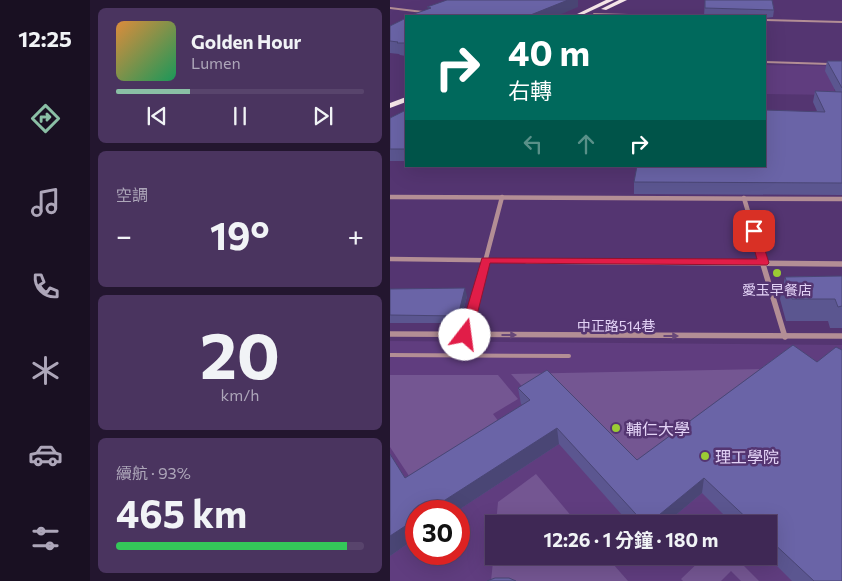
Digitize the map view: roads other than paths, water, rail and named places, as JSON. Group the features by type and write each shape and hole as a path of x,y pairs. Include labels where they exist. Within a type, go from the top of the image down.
{"main road":[{"path":"578,15 612,0"},
{"path":"591,15 624,0"},
{"path":"390,100 405,93"},
{"path":"390,106 405,99"}],"street":[{"path":"424,15 428,13"},
{"path":"390,197 842,199"},
{"path":"465,335 502,197"},
{"path":"744,198 785,337"},
{"path":"390,259 842,264"},
{"name":"中正路514巷","path":"390,334 842,336"}],"lane":[{"path":"390,8 428,13"},
{"path":"766,20 842,22"},
{"path":"766,62 832,64"},
{"path":"390,355 569,356"}],"place":[{"name":"愛玉早餐店","path":"777,273"},
{"name":"輔仁大學","path":"616,428"},
{"name":"理工學院","path":"705,456"}]}
